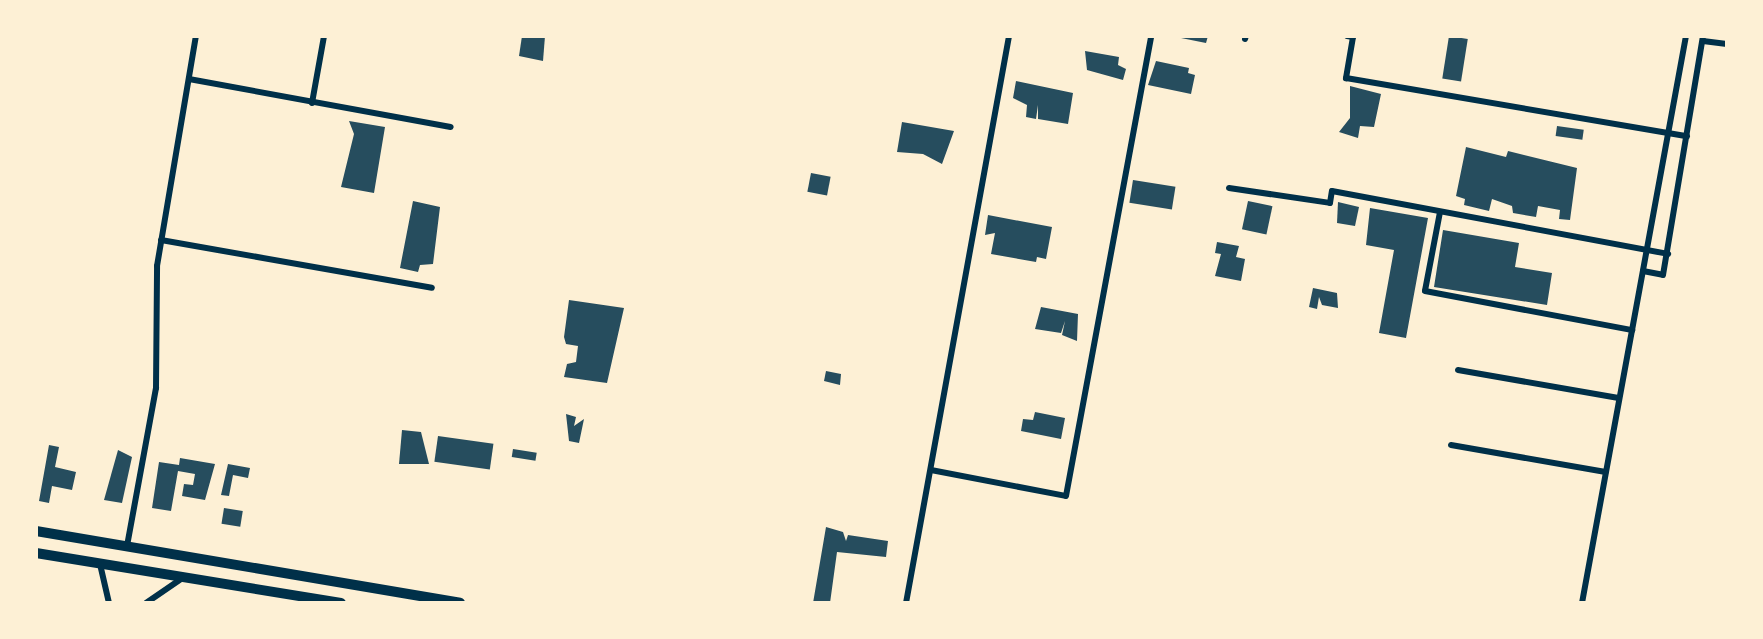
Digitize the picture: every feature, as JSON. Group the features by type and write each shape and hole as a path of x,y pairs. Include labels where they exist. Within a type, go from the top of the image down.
{"main road":[{"path":"36,531 397,598 460,603"},
{"path":"36,553 312,601 341,603"}],"street":[{"path":"127,546 156,388 161,240 196,36"},
{"path":"312,103 324,36"},
{"path":"906,603 1009,36"},
{"path":"931,470 1066,496 1151,36"},
{"path":"1347,36 1353,37 1346,78 1687,136"},
{"path":"1582,603 1686,36"},
{"path":"1643,271 1663,275 1703,38 1727,44"},
{"path":"189,79 451,127"},
{"path":"1229,188 1330,203 1332,191 1668,254"},
{"path":"1440,212 1425,291 1632,330"},
{"path":"161,240 432,288"},
{"path":"1458,370 1619,398"},
{"path":"1451,445 1606,472"},
{"path":"100,564 109,603"},
{"path":"146,603 184,577"}],"building":[{"path":"522,36 545,36 543,61 519,56"},
{"path":"1171,36 1208,36 1206,43"},
{"path":"1449,36 1468,39 1461,81 1442,78"},
{"path":"1085,51 1119,57 1118,65 1126,69 1123,80 1087,70"},
{"path":"1156,61 1189,68 1188,73 1195,75 1191,94 1148,85"},
{"path":"1016,81 1073,93 1068,124 1038,119 1038,105 1036,119 1026,117 1027,105 1013,98"},
{"path":"1350,86 1381,94 1374,127 1360,126 1358,138 1339,132 1350,118"},
{"path":"349,121 385,127 374,193 341,187 354,134"},
{"path":"902,122 954,131 942,164 923,154 897,152"},
{"path":"1557,126 1584,130 1582,140 1556,136"},
{"path":"1466,147 1506,157 1508,151 1577,168 1570,220 1559,219 1560,210 1538,206 1536,217 1513,213 1512,206 1492,199 1489,211 1464,205 1465,199 1456,196"},
{"path":"811,173 831,177 827,195 807,192"},
{"path":"1133,180 1175,187 1172,209 1129,203"},
{"path":"413,201 440,207 433,264 420,265 418,272 400,268"},
{"path":"1248,201 1272,206 1266,235 1242,229"},
{"path":"1338,202 1359,207 1355,226 1337,223"},
{"path":"1370,208 1428,218 1406,338 1379,333 1394,250 1366,245"},
{"path":"988,215 1052,227 1046,259 1037,257 1036,262 991,254 995,233 985,235"},
{"path":"1443,230 1519,243 1515,267 1552,273 1547,305 1434,287"},
{"path":"1217,242 1239,246 1236,257 1245,259 1241,281 1215,276 1221,254 1215,253"},
{"path":"1313,288 1337,293 1338,308 1322,305 1319,297 1317,309 1309,307"},
{"path":"569,300 624,308 607,383 564,377 567,364 576,362 578,346 566,344 564,337"},
{"path":"1041,307 1078,314 1077,341 1062,335 1065,321 1061,333 1035,329"},
{"path":"826,371 841,374 840,385 824,381"},
{"path":"1035,412 1065,418 1061,439 1021,431 1023,419 1033,420"},
{"path":"566,414 576,417 574,426 584,419 579,443 569,441"},
{"path":"402,430 421,432 429,464 399,464"},
{"path":"438,436 493,444 490,470 434,462"},
{"path":"49,445 59,447 55,467 76,472 72,490 52,486 49,503 39,501"},
{"path":"513,449 537,453 535,461 512,457"},
{"path":"118,450 132,457 122,503 104,500"},
{"path":"180,458 215,464 205,500 182,496 184,484 193,485 195,474 178,471 171,511 152,508 159,462 179,465"},
{"path":"228,464 250,468 248,478 233,475 229,496 221,495"},
{"path":"224,508 243,511 240,527 221,524"},
{"path":"826,527 843,532 846,541 848,535 888,541 886,557 837,552 830,603 813,603"}]}
